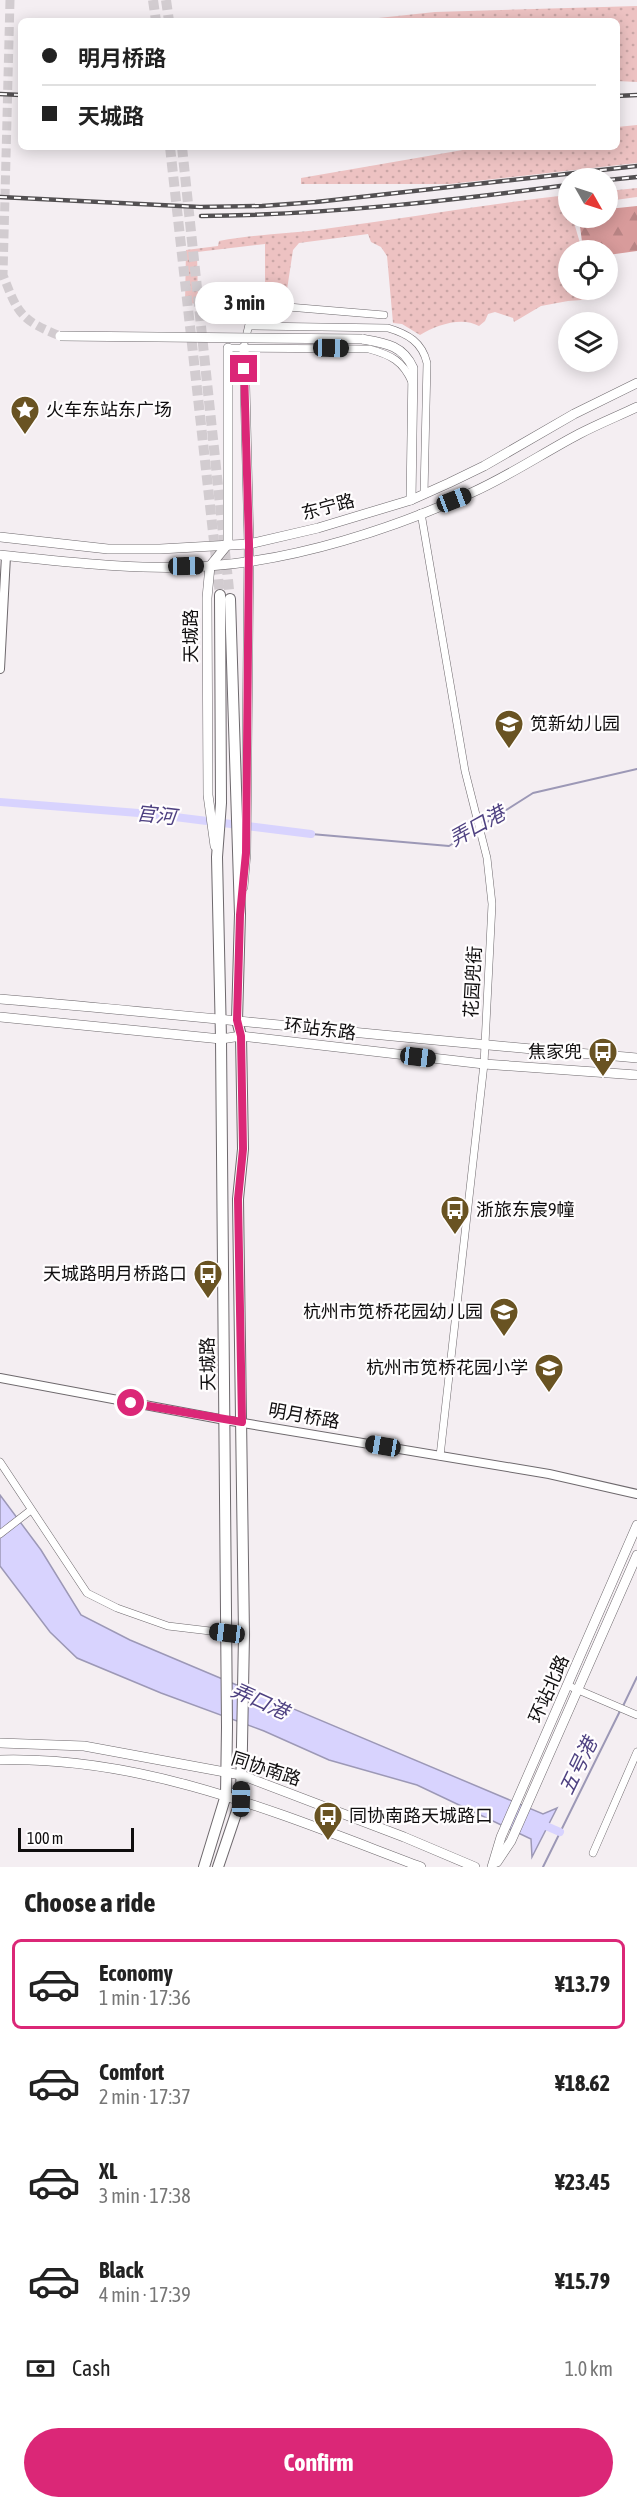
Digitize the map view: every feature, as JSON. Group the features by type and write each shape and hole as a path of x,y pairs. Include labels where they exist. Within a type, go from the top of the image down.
{"main road":[{"path":"60,336 362,339 400,348 409,358 413,368 410,436 411,500"},
{"name":"天城路","path":"218,1867 241,1799 244,1675 238,1199 243,1149 241,1036 237,1020 249,560 244,347"},
{"path":"210,566 228,544 228,348"},
{"name":"东宁路","path":"0,537 108,549 160,549 249,544 318,528 411,500 484,466 574,414 637,383"},
{"name":"东宁路","path":"3,555 139,567 210,566 305,550 370,533 490,484 579,435 637,407"},
{"name":"天城路","path":"210,566 207,598 209,804 218,857"},
{"name":"天城路","path":"204,1867 226,1796 227,1633 218,857 225,597 242,808"},
{"name":"环站东路","path":"0,999 219,1018 484,1046 637,1058"},
{"name":"环站东路","path":"0,1017 221,1039 241,1036 484,1064 637,1075"},
{"name":"环站北路","path":"578,1689 637,1525"},
{"name":"环站北路","path":"493,1867 501,1837 526,1794 578,1689 637,1555"},
{"name":"同协南路","path":"0,1743 84,1746 226,1771 404,1837 475,1867"},
{"name":"同协南路","path":"0,1760 92,1764 130,1771 241,1799 421,1867"},
{"name":"环站北路","path":"493,1867 511,1841 526,1794"}],"street":[{"path":"244,347 252,312 256,307 288,307 384,315"},
{"path":"249,326 388,328 403,332 416,341 424,351 427,363 423,494"},
{"path":"228,348 369,350 385,354 405,367 414,386"},
{"name":"花园兜街","path":"421,513 465,771 487,858 492,904 484,1064 440,1456"},
{"path":"0,669 3,555"},
{"name":"明月桥路","path":"0,1378 225,1420 549,1474 637,1494"},
{"path":"0,1462 87,1593 117,1608 168,1626 227,1633"},
{"path":"0,1534 31,1510"},
{"path":"578,1689 637,1715"},
{"path":"593,1853 637,1752"}],"shaded area":[{"path":"637,6 637,82 620,81 620,18 378,18 435,12"},
{"path":"637,125 637,163 592,168 558,168 558,172 450,184 301,184 301,178 463,150 620,150 620,127"},
{"path":"637,188 637,197 618,200 618,190"},
{"path":"558,196 558,228 576,228 579,240 558,240 558,300 581,300 541,306 514,322 513,318 495,312 488,314 479,326 465,322 449,323 420,335 402,324 393,323 387,256 381,247 371,242 368,234 299,243 293,250 285,303 265,302 265,244 197,252 198,300 249,303 247,321 218,319 202,304 185,303 186,250 218,246 219,241 258,235 324,229"}],"green space":[{"path":"637,206 637,251 618,254 618,240 582,240 580,228 618,228 618,208"}],"water":[{"path":"0,1495 41,1550 81,1615 130,1640 543,1814 557,1808 532,1857 531,1839 417,1785 329,1760 264,1731 161,1693 77,1658 50,1632 0,1566"}],"waterway":[{"name":"弄口港","path":"481,826 533,793 637,769"},
{"name":"官河","path":"0,802 151,814 311,834"},
{"name":"弄口港","path":"311,834 449,846 476,829"},
{"name":"五号港","path":"623,1706 637,1677"},
{"name":"五号港","path":"543,1867 620,1711"},
{"name":"弄口港","path":"539,1823 560,1832"}],"tunnel":[{"path":"10,0 3,275 22,314 37,325 60,336"},
{"path":"153,0 156,18"},
{"path":"166,0 169,18"},
{"path":"170,150 220,595"},
{"path":"182,150 230,599"}],"railway":[{"path":"0,94 18,95"},
{"path":"620,96 637,95"},
{"path":"0,197 200,207 262,206 637,166"},
{"path":"618,179 637,177"},
{"path":"201,216 293,213 385,206 558,186"}],"place":[{"name":"火车东站东广场","path":"25,436"},
{"name":"笕新幼儿园","path":"509,750"},
{"name":"焦家兜","path":"603,1078"},
{"name":"浙旅东宸9幢","path":"455,1236"},
{"name":"天城路明月桥路口","path":"208,1300"},
{"name":"杭州市笕桥花园幼儿园","path":"504,1338"},
{"name":"杭州市笕桥花园小学","path":"549,1394"},
{"name":"同协南路天城路口","path":"328,1842"}],"route":[{"path":"131,1403 242,1422 238,1199 243,1149 241,1036 237,1020 240,915 246,853 249,544 244,369"}]}
